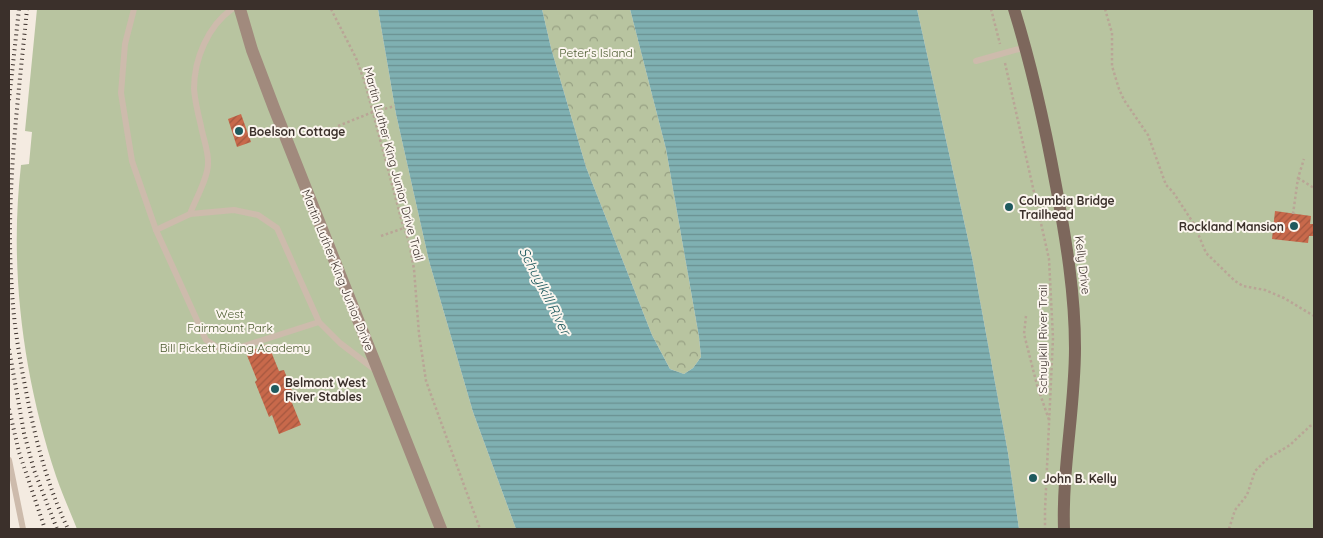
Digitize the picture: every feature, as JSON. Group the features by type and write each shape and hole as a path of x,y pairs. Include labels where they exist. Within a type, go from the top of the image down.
{"main road":[{"name":"Martin Luther King Junior Drive","path":"240,9 252,50 274,108 440,529"},
{"name":"Kelly Drive","path":"1014,9 1026,47 1052,163 1065,234 1073,296 1074,375 1066,471 1064,529"}],"lane":[{"path":"134,9 125,44 120,93 132,161 156,230 206,340 217,347 241,347 319,322"},
{"path":"190,214 206,174 208,163 196,103 195,76 202,50 209,34 217,23 232,9"},
{"path":"976,61 1026,47"},
{"path":"156,230 190,214 234,210 258,215 277,228 319,322 340,343 377,371"},
{"path":"9,460 23,529"}],"path":[{"name":"Martin Luther King Junior Drive Trail","path":"331,9 356,58 373,112 409,242 414,269 426,381 480,529"},
{"path":"991,9 999,40"},
{"path":"1105,9 1112,33 1112,66 1119,88 1128,106 1148,135 1166,185 1194,224 1206,253 1235,281 1243,286 1265,290 1284,298 1314,316"},
{"name":"Schuylkill River Trail","path":"1005,64 1050,259 1053,338 1045,529"},
{"path":"338,126 373,112 395,106"},
{"path":"1293,214 1298,178 1304,159"},
{"path":"1298,178 1314,188"},
{"path":"381,236 404,228"},
{"path":"1026,316 1024,334 1050,422"},
{"path":"1229,529 1234,510 1247,495 1255,471 1267,459 1290,445 1314,424"}],"green space":[{"name":"West Fairmount Park","path":"37,9 378,9 396,114 429,261 473,412 516,529 77,529 56,476 35,400 27,361 18,283 18,204 21,165 29,164 32,132 25,131"},
{"name":"Peter's Island","path":"542,9 630,9 666,149 699,337 701,357 693,368 684,374 670,369 652,335 586,167 551,48"},
{"path":"917,9 1314,9 1314,529 1019,529 1008,453 972,257"}],"water":[{"name":"Schuylkill River","path":"378,9 542,9 551,48 586,167 652,335 670,369 684,374 693,368 701,357 699,337 666,149 630,9 917,9 972,257 1008,453 1019,529 516,529 473,412 429,261 396,114"}],"building":[{"name":"Boelson Cottage","path":"241,114 251,142 237,147 228,119"},
{"name":"Rockland Mansion","path":"1275,211 1311,216 1310,224 1314,224 1313,236 1309,236 1308,243 1272,239"},
{"name":"Belmont West River Stables","path":"268,344 279,371 284,370 294,396 290,398 301,425 279,434 272,415 269,417 246,353"}],"railway":[{"path":"9,100 19,9"},
{"path":"27,9 11,185 10,256 13,304 20,357 34,430 43,464 68,529"},
{"path":"9,349 24,433 34,470 57,529"},
{"path":"9,409 19,452 45,529"}],"place":[{"name":"Boelson Cottage","path":"239,131"},
{"name":"Columbia Bridge Trailhead","path":"1009,207"},
{"name":"Rockland Mansion","path":"1294,226"},
{"name":"Belmont West River Stables","path":"275,389"},
{"name":"John B. Kelly","path":"1033,478"}],"park label":[{"name":"Bill Pickett Riding Academy","path":"235,347"}]}
